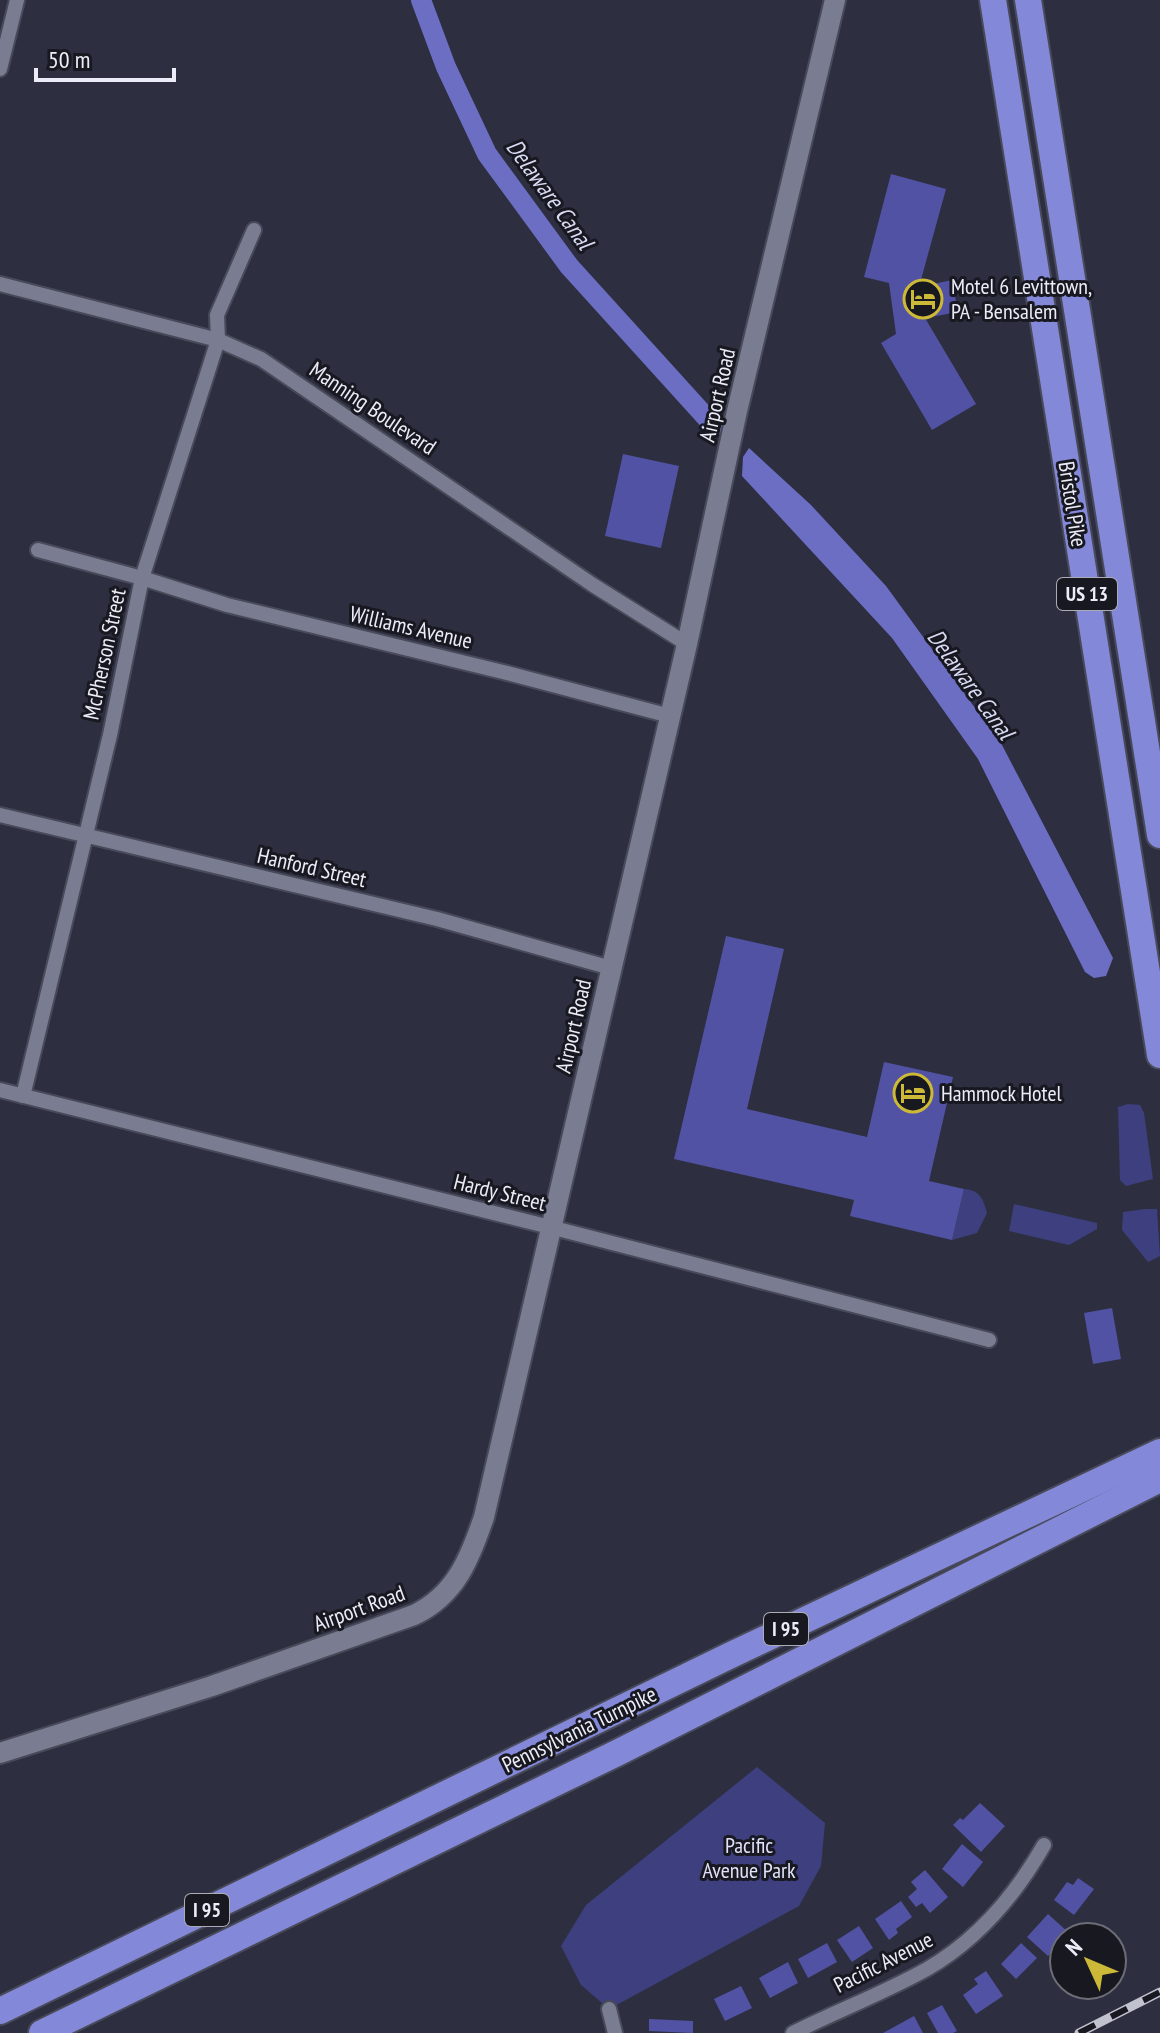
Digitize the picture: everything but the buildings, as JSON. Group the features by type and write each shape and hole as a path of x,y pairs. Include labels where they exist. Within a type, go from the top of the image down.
{"highway":[{"name":"Bristol Pike","path":"993,0 1160,1055"},
{"name":"Bristol Pike","path":"1028,0 1160,835"},
{"name":"Pennsylvania Turnpike","path":"0,2011 733,1654 1160,1452"},
{"name":"Pennsylvania Turnpike","path":"42,2033 617,1753 1160,1479"}],"street":[{"path":"0,69 17,0"},
{"name":"Airport Road","path":"0,1753 212,1686 414,1615 437,1600 463,1571 484,1517 687,644 737,411 835,0"},
{"name":"McPherson Street","path":"23,1096 86,836 142,578 218,340 217,315 254,230"},
{"name":"Manning Boulevard","path":"0,284 218,340 261,359 593,585 687,644"},
{"name":"Williams Avenue","path":"38,550 240,608 670,716"},
{"name":"Hanford Street","path":"0,815 437,919 611,968"},
{"name":"Hardy Street","path":"0,1090 989,1340"},
{"name":"Pacific Avenue","path":"793,2033 947,1956 1006,1902 1024,1880 1044,1845"},
{"path":"609,2009 615,2033"}],"green space":[{"path":"1140,1105 1144,1113 1153,1179 1126,1186 1120,1180 1118,1107"},
{"path":"964,1189 980,1196 987,1213 977,1233 952,1240"},
{"path":"1014,1204 1097,1223 1097,1229 1069,1245 1009,1231"},
{"path":"1157,1209 1160,1256 1148,1262 1122,1230 1123,1212"},
{"name":"Pacific Avenue Park","path":"757,1767 825,1823 821,1866 799,1906 609,2009 581,1985 561,1946 586,1905"}],"shaded area":[{"path":"749,448 811,505 886,586 1002,745 1113,958 1106,976 1094,978 1085,972 978,759 892,638 742,476 743,457"}],"waterway":[{"name":"Delaware Canal","path":"421,0 446,67 487,154 569,266 714,426"}],"railway":[{"path":"1079,2033 1160,1992"}],"place":[{"name":"Motel 6 Levittown, PA - Bensalem","path":"923,299"},
{"name":"Hammock Hotel","path":"913,1093"}]}
